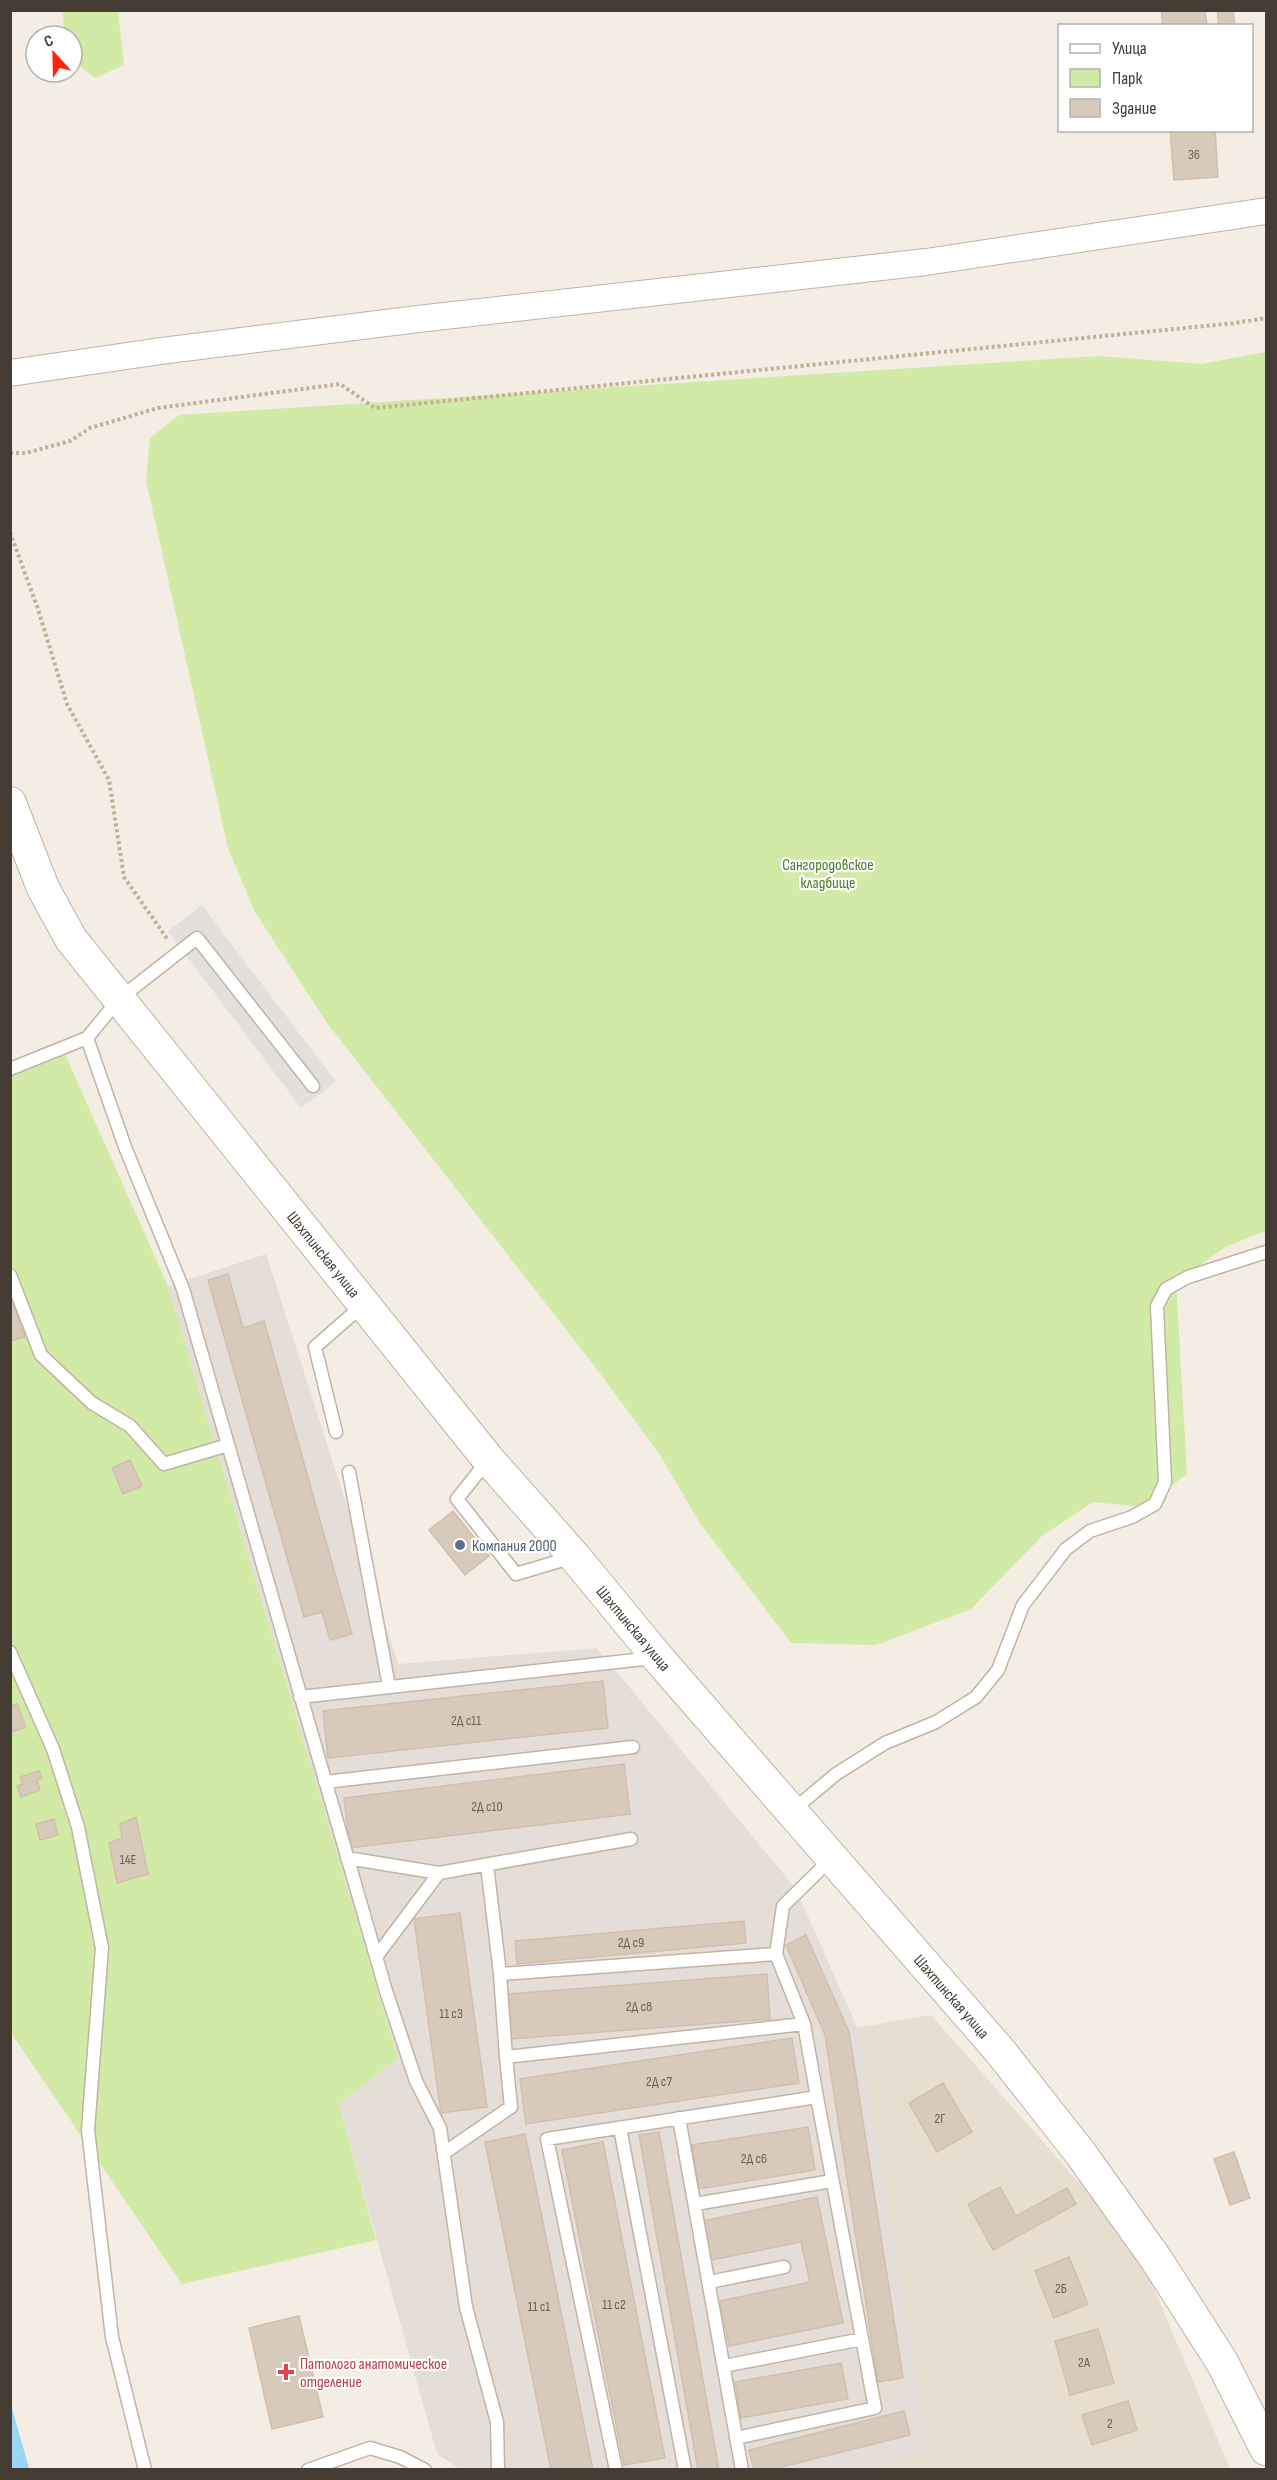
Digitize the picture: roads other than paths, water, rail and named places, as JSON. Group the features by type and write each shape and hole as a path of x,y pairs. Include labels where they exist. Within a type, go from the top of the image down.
{"street":[{"path":"10,373 161,351 406,321 926,262 1266,211"},
{"name":"Шахтинская улица","path":"10,803 43,888 71,939 488,1459 574,1556 658,1658 1000,2050 1081,2154 1156,2259 1222,2362 1266,2449"}],"lane":[{"path":"10,1069 87,1038 119,999 197,938 313,1086"},
{"path":"87,1038 125,1147 183,1289 376,1957 416,2081 440,2128 466,2307 497,2422 498,2469"},
{"path":"792,1812 836,1774 885,1743 936,1722 976,1697 998,1670 1023,1605 1066,1549 1090,1531 1132,1517 1155,1504 1165,1482 1157,1306 1166,1289 1188,1277 1266,1252"},
{"path":"10,1275 41,1355 92,1403 130,1425 164,1464 228,1445"},
{"path":"336,1432 315,1347 364,1304"},
{"path":"488,1459 457,1499 516,1574 574,1556"},
{"path":"349,1472 389,1686"},
{"path":"10,1652 53,1749 78,1827 102,1948 88,2130 112,2337 145,2469"},
{"path":"300,1697 658,1658"},
{"path":"325,1782 633,1747"},
{"path":"347,1858 439,1873 631,1839"},
{"path":"736,2438 875,2408 804,2024 776,1954 783,1906 832,1858"},
{"path":"444,2153 512,2107 487,1864"},
{"path":"376,1957 439,1873"},
{"path":"500,1974 776,1954"},
{"path":"506,2056 804,2024"},
{"path":"616,2469 547,2139 817,2097"},
{"path":"679,2118 742,2469"},
{"path":"620,2128 685,2469"},
{"path":"695,2204 832,2181"},
{"path":"709,2282 784,2267"},
{"path":"724,2366 862,2339"},
{"path":"308,2469 370,2448 400,2457 425,2469"}],"water":[{"path":"11,2405 29,2468 28,2469 11,2469"}],"place":[{"name":"Компания 2000","path":"460,1545"},
{"name":"Патолого анатомическое отделение","path":"286,2372"}],"park label":[{"name":"Сангородовское кладбище","path":"828,873"}]}
